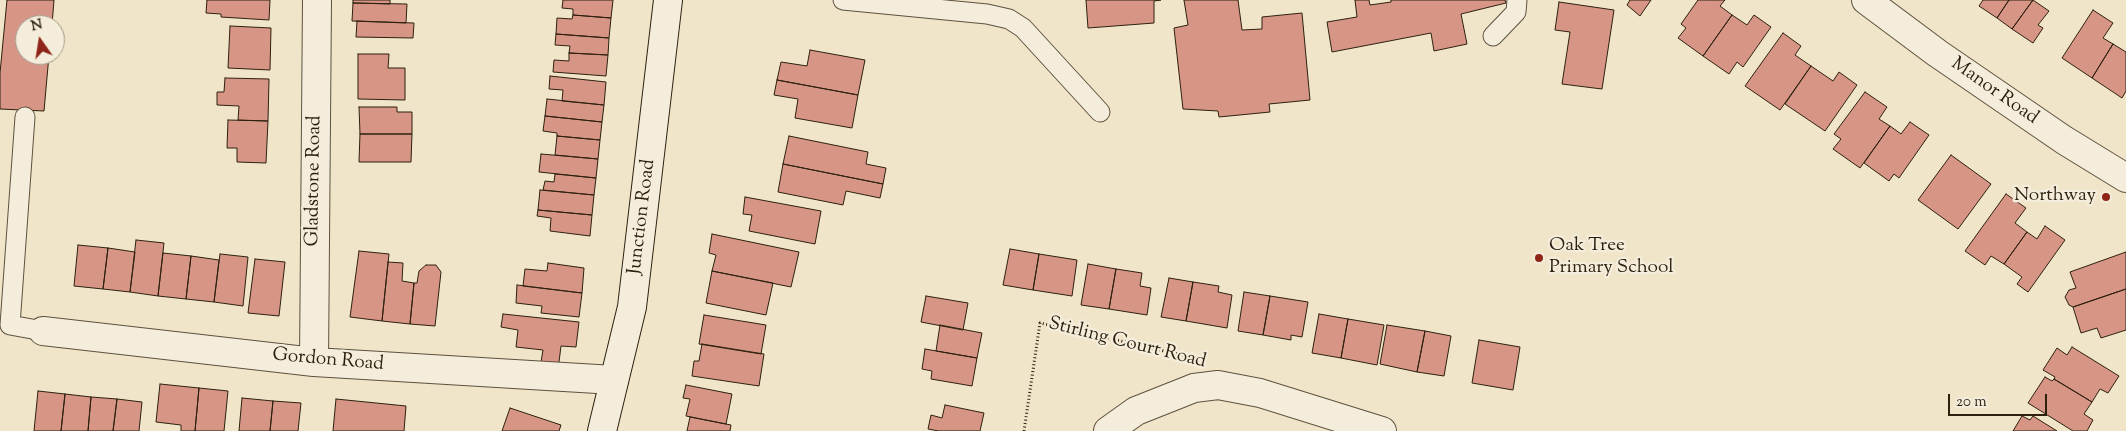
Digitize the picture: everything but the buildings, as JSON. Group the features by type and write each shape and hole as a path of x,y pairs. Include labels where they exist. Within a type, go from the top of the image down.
{"street":[{"name":"Gladstone Road","path":"314,362 317,0"},
{"name":"Junction Road","path":"602,431 632,307 668,0"},
{"name":"Manor Road","path":"1866,0 1937,53 2064,140 2126,178"},
{"name":"Gordon Road","path":"43,331 314,362 614,380"},
{"name":"Stirling Court Road","path":"1108,431 1136,411 1194,388 1218,385 1260,393 1382,431"}],"lane":[{"path":"842,0 987,14 1009,19 1023,28 1100,112"},
{"path":"1493,36 1516,12 1517,0"},
{"path":"25,117 10,326 43,331"}],"path":[{"name":"Stirling Court Road","path":"1024,431 1040,323 1214,363 1218,385"}],"place":[{"name":"Northway","path":"2106,197"},
{"name":"Oak Tree Primary School","path":"1539,258"}]}
